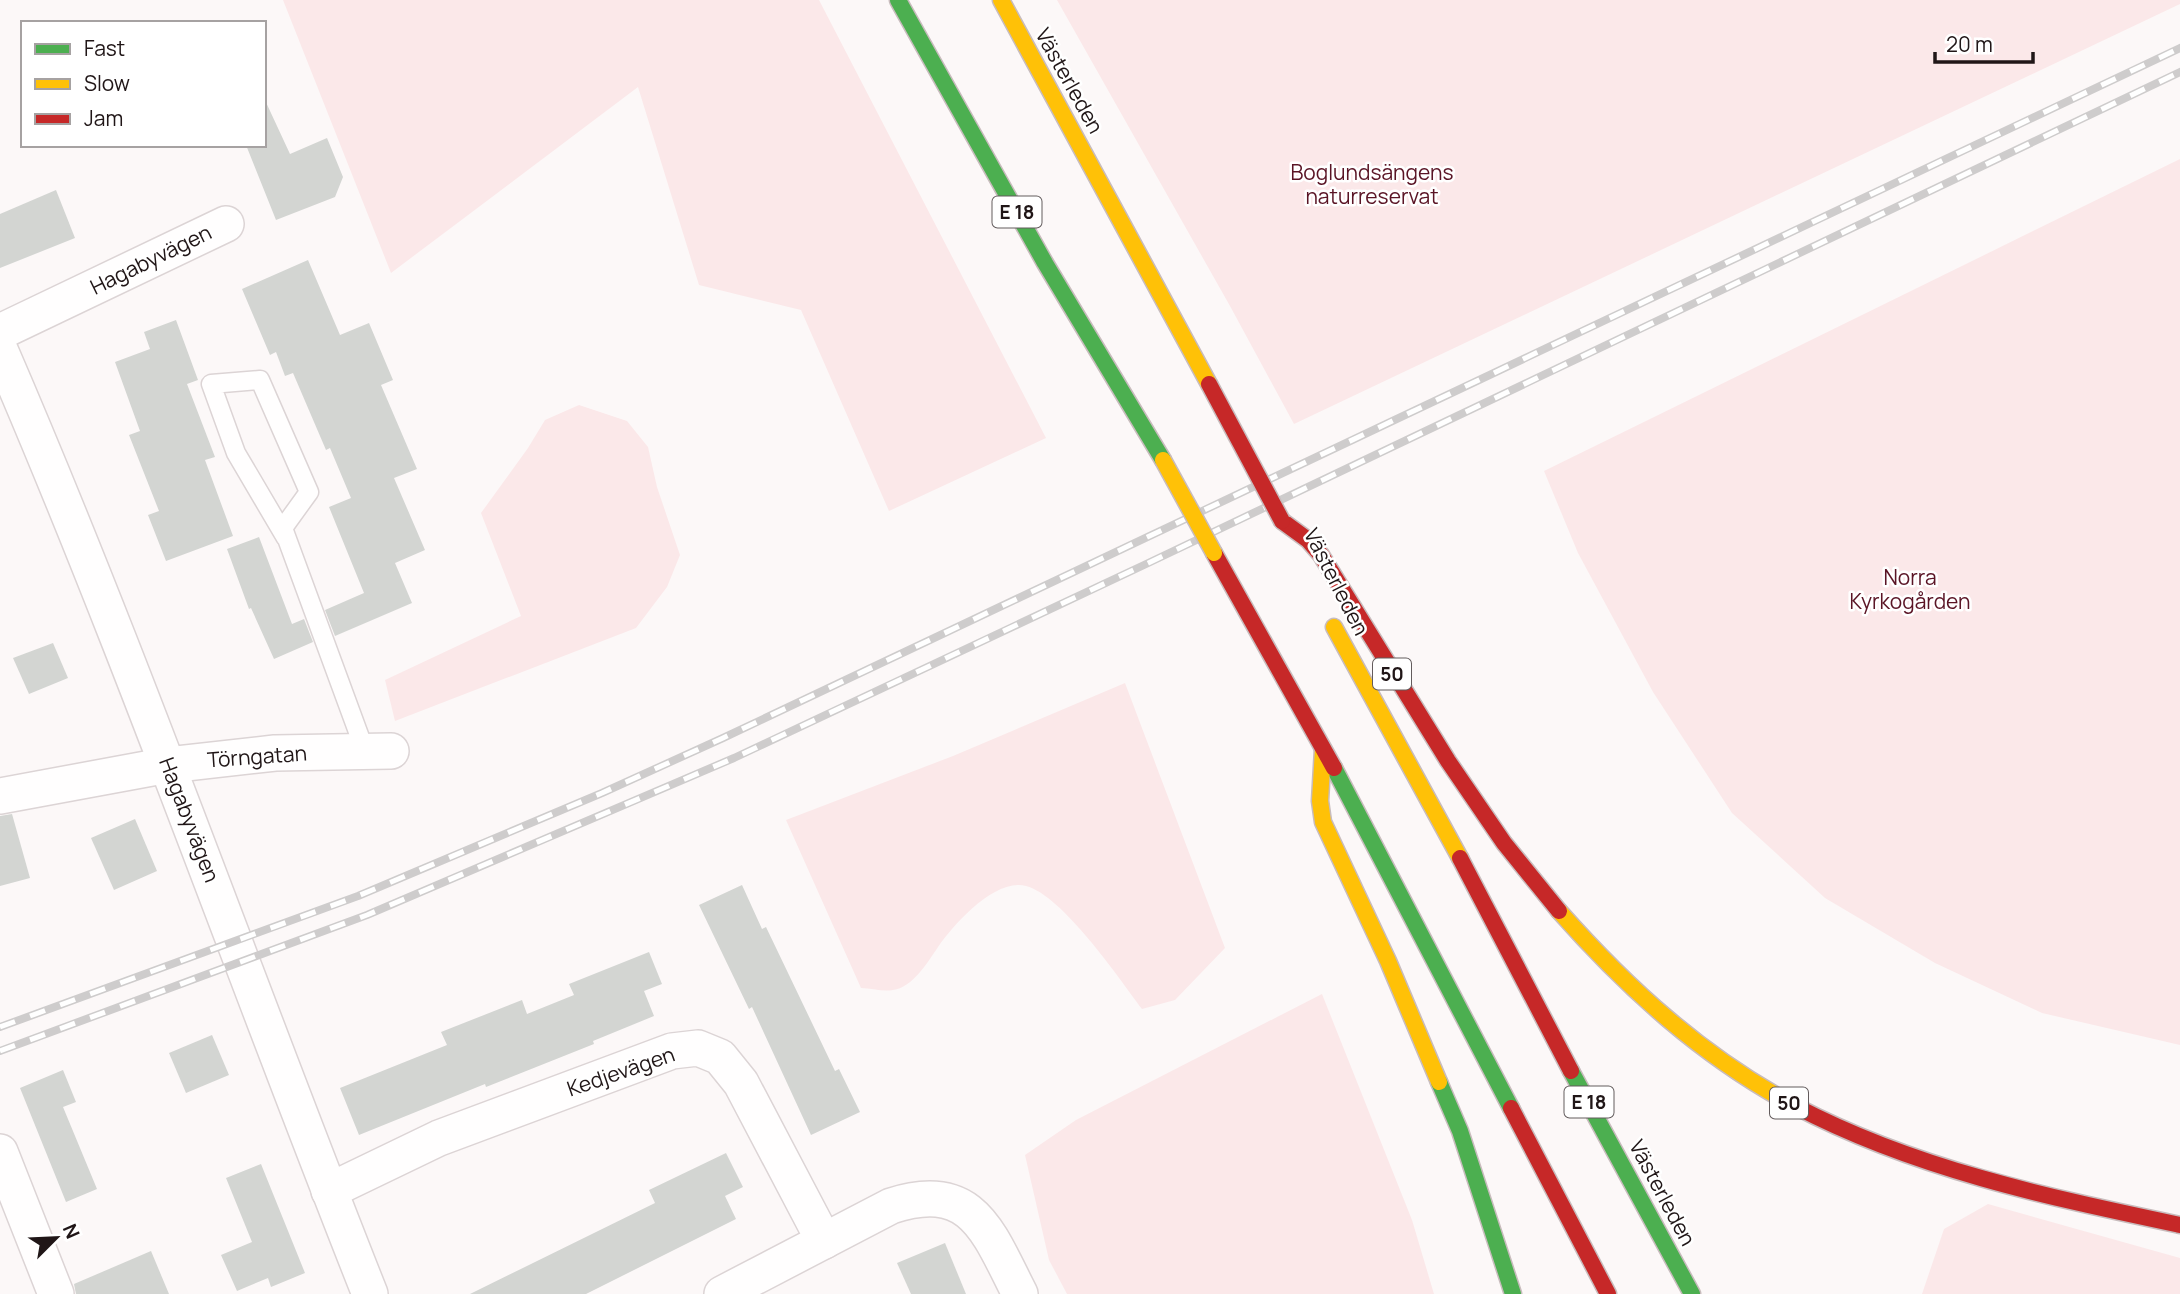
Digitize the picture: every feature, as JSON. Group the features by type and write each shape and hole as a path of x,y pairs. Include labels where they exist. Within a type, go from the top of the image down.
{"highway":[{"name":"E 18","path":"898,0 1045,263 1140,421 1323,748 1608,1294"},
{"name":"Västerleden","path":"1001,0 1298,554"},
{"name":"50","path":"1282,521 1314,546 1429,734 1533,883 1587,945 1681,1033 1721,1063 1785,1101 1852,1134 1947,1168 2091,1206 2180,1225"},
{"name":"Västerleden","path":"1325,610 1692,1294"},
{"path":"1323,748 1321,815 1388,961 1460,1131 1513,1294"}],"street":[{"name":"Hagabyvägen","path":"0,332 226,223"},
{"name":"Hagabyvägen","path":"0,350 34,427 168,765 370,1294"},
{"name":"Törngatan","path":"0,796 168,765 275,753 378,751"},
{"name":"Kedjevägen","path":"329,1191 439,1138 672,1051 698,1048 720,1056 741,1083 824,1241"},
{"path":"0,1152 56,1294"},
{"path":"722,1294 891,1206 914,1199 936,1198 961,1205 983,1225 1020,1294"}],"lane":[{"path":"286,538 236,453 211,384 260,380 309,492 283,528 286,538 378,751"}],"green space":[{"path":"283,0 819,0 1046,438 889,511 801,310 699,285 638,87 391,273"},
{"name":"Boglundsängens naturreservat","path":"1057,0 2180,0 2180,4 1294,424"},
{"name":"Norra Kyrkogården","path":"2180,159 2180,1045 2042,1013 1935,963 1825,898 1732,813 1653,692 1578,553 1544,471"},
{"path":"579,405 627,421 648,447 657,487 680,555 667,587 636,628 395,721 385,680 521,616 481,513 545,420"},
{"path":"1125,683 1225,948 1175,1000 1142,1009 1089,939 1056,905 1026,886 1014,885 989,896 965,915 907,985 889,990 861,988 786,820 953,756"},
{"path":"1322,994 1412,1220 1434,1294 1067,1294 1049,1260 1025,1155 1076,1120"},
{"path":"1988,1204 2180,1258 2180,1294 1922,1294 1944,1229"}],"building":[{"path":"266,102 290,154 327,138 343,177 335,197 276,220 247,147 266,147"},
{"path":"56,190 75,238 0,268 0,214"},
{"path":"308,260 340,335 369,323 393,380 381,385 417,469 394,478 425,550 395,563 412,603 335,636 325,610 364,593 329,507 351,498 330,448 326,450 293,373 285,376 276,352 270,355 242,289"},
{"path":"176,320 198,380 187,384 215,457 205,460 233,536 166,561 148,515 159,511 129,435 140,431 115,362 150,349 144,332"},
{"path":"259,537 292,624 304,619 313,642 274,659 251,608 249,609 227,549"},
{"path":"53,643 68,678 29,694 13,658"},
{"path":"12,814 30,878 0,886 0,816"},
{"path":"135,819 157,871 114,890 91,838"},
{"path":"742,885 762,929 766,927 835,1071 839,1069 860,1112 811,1135 752,1007 749,1009 699,905"},
{"path":"649,952 662,984 644,991 654,1016 593,1041 594,1044 359,1135 340,1088 447,1045 441,1032 522,1000 527,1014 574,995 569,984"},
{"path":"212,1035 229,1075 186,1093 169,1053"},
{"path":"63,1070 76,1102 63,1107 97,1189 66,1202 20,1088"},
{"path":"726,1153 743,1187 725,1196 736,1219 586,1294 470,1294 655,1203 649,1190"},
{"path":"261,1164 305,1273 271,1287 268,1278 237,1291 221,1255 252,1242 226,1178"},
{"path":"945,1243 966,1294 911,1294 897,1263"},
{"path":"151,1251 169,1294 76,1294 74,1284"}],"railway":[{"path":"0,1027 358,896 602,793 2180,48"},
{"path":"0,1051 367,915 734,758 2180,72"}],"traffic: fast":[{"path":"898,0 1045,263 1163,460"},
{"path":"1334,768 1511,1108"},
{"path":"1571,1071 1692,1294"},
{"path":"1439,1082 1460,1131 1513,1294"}],"traffic: slow":[{"path":"1001,0 1209,384"},
{"path":"1163,460 1214,553"},
{"path":"1334,627 1460,858"},
{"path":"1323,749 1320,801 1323,822 1388,961 1439,1082"},
{"path":"1559,911 1612,967 1668,1019 1729,1066 1795,1106"}],"traffic: jam":[{"path":"1209,384 1282,521"},
{"path":"1282,521 1308,540 1321,555 1448,761 1504,843 1559,911"},
{"path":"1214,553 1334,768"},
{"path":"1460,858 1571,1071"},
{"path":"1795,1106 1887,1147 1983,1179 2180,1225"},
{"path":"1511,1108 1608,1294"}]}
